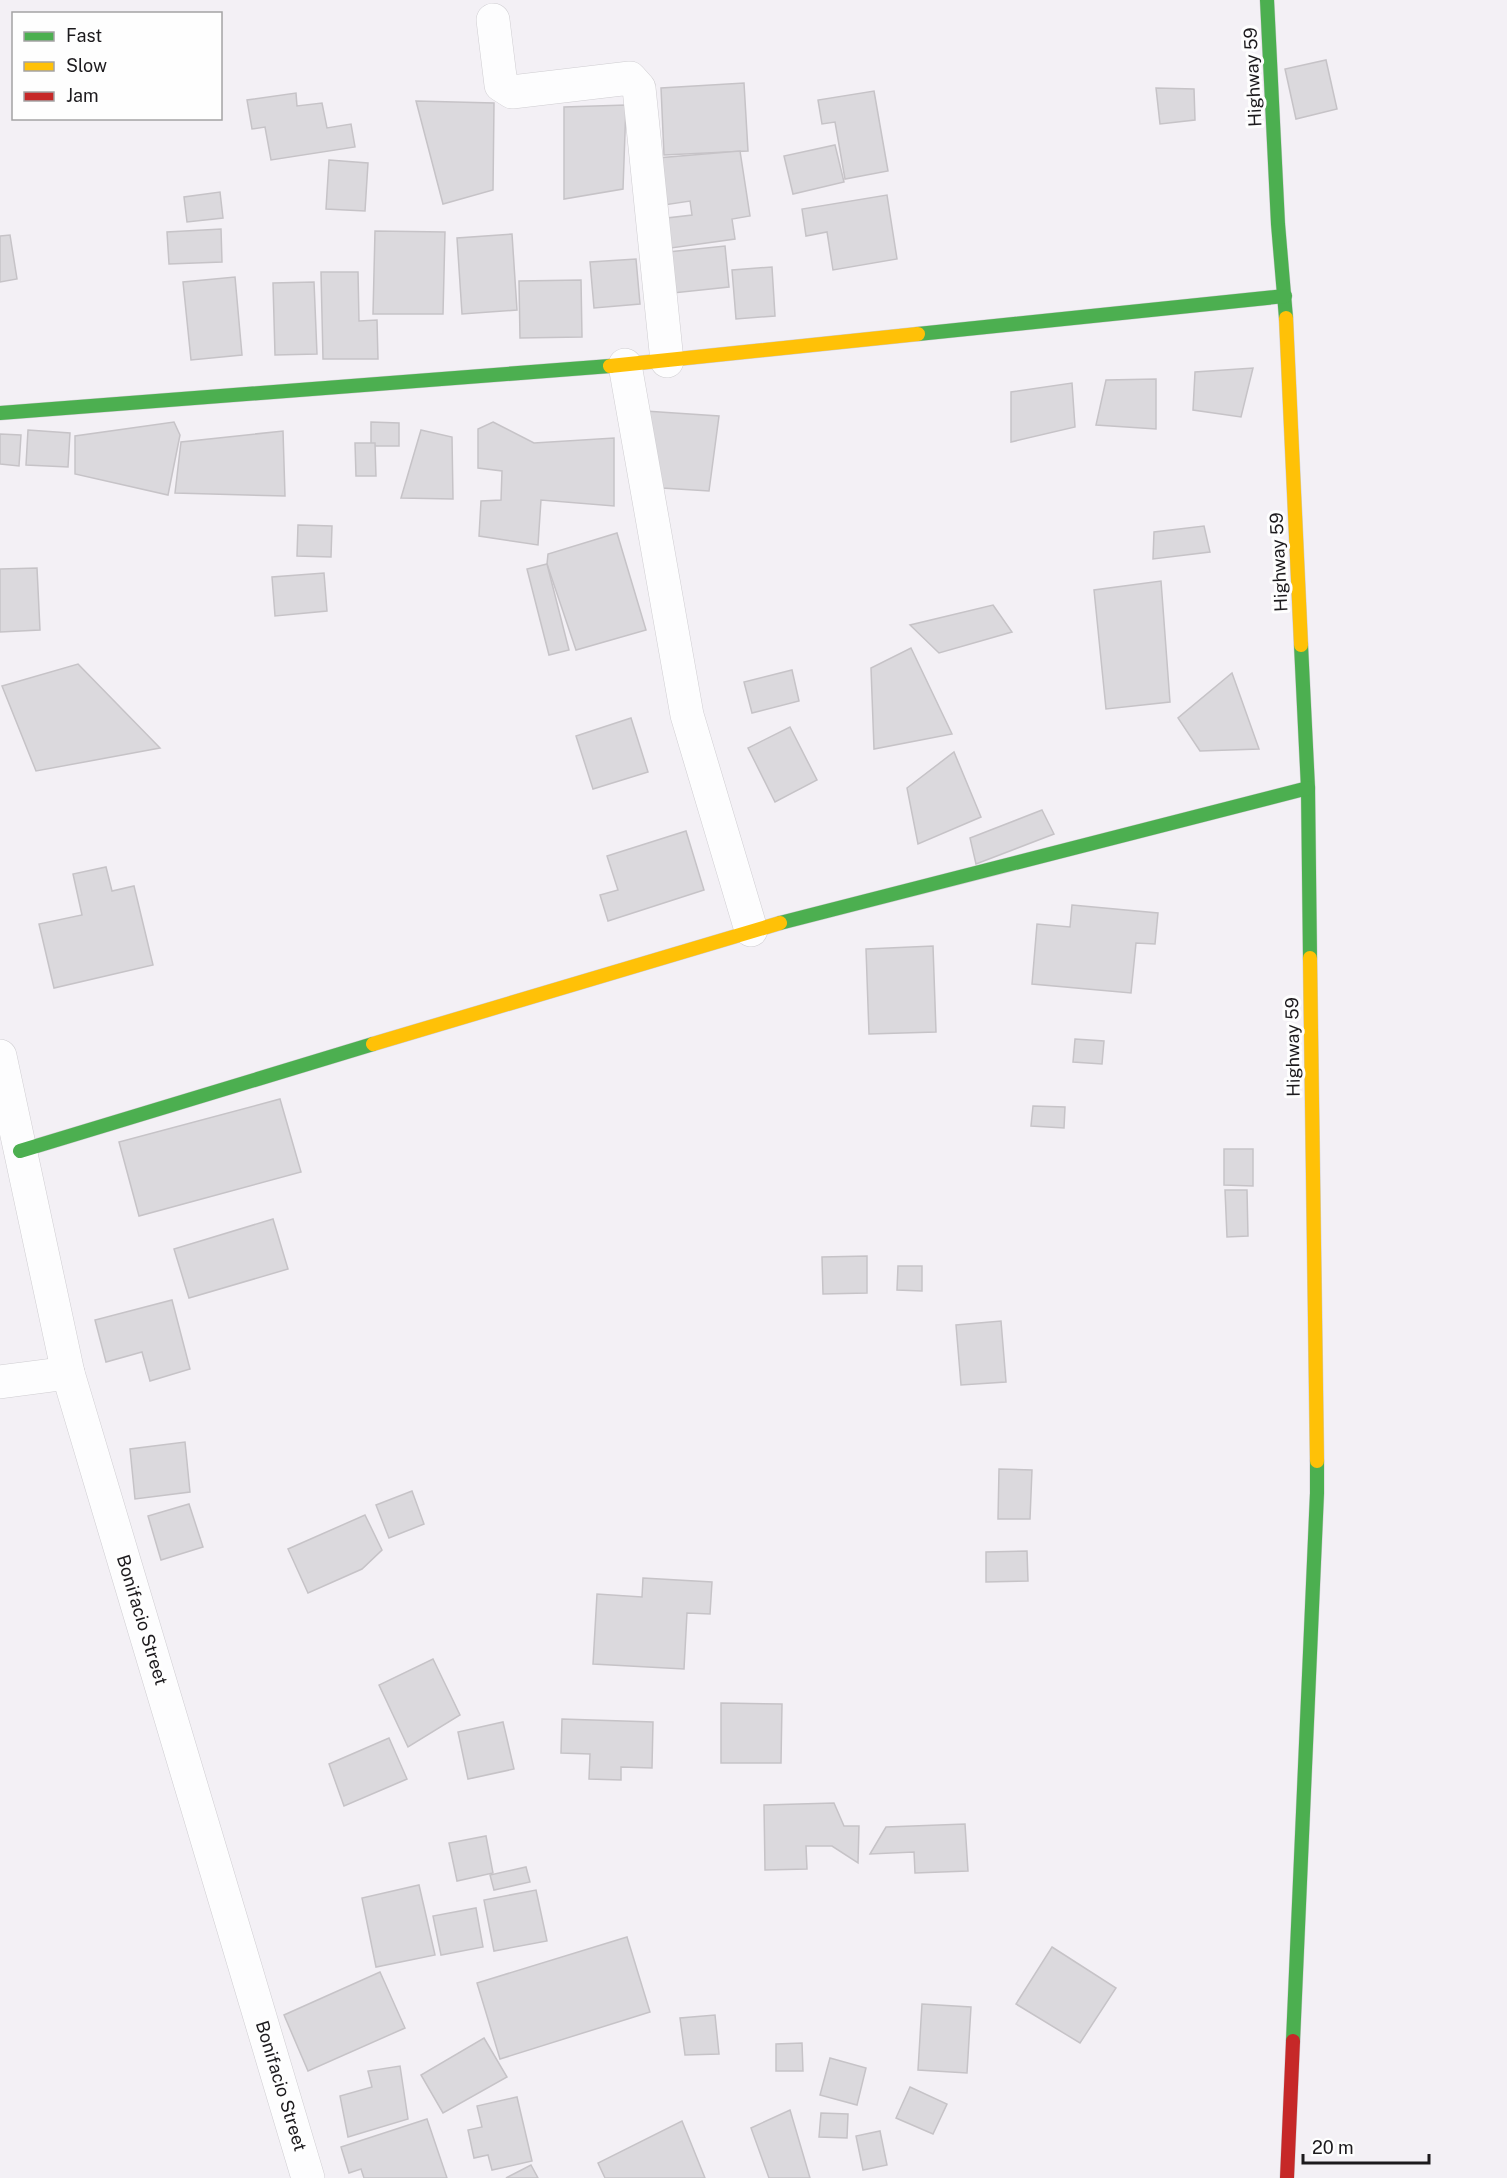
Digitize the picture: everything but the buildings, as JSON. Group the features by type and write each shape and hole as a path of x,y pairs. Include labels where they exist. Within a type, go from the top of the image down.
{"street":[{"name":"Highway 59","path":"1267,0 1278,224 1285,296 1308,788 1317,1493 1287,2178"},
{"path":"493,20 501,85 512,92 630,78 639,88 667,361"},
{"path":"0,414 625,365 1285,296"},
{"path":"625,365 687,716 751,930"},
{"path":"20,1151 751,930 1308,788"},
{"name":"Bonifacio Street","path":"0,1056 68,1373 308,2178"},
{"path":"0,1382 68,1373"}],"traffic: fast":[{"path":"1267,0 1278,224 1286,318"},
{"path":"918,334 1285,296"},
{"path":"0,413 610,366"},
{"path":"1301,645 1308,788 1310,958"},
{"path":"780,923 1308,788"},
{"path":"20,1151 373,1044"},
{"path":"1293,2041 1317,1461"}],"traffic: slow":[{"path":"1286,318 1301,645"},
{"path":"610,366 918,334"},
{"path":"373,1044 780,923"},
{"path":"1310,958 1317,1461"}],"traffic: jam":[{"path":"1287,2178 1293,2041"}]}
